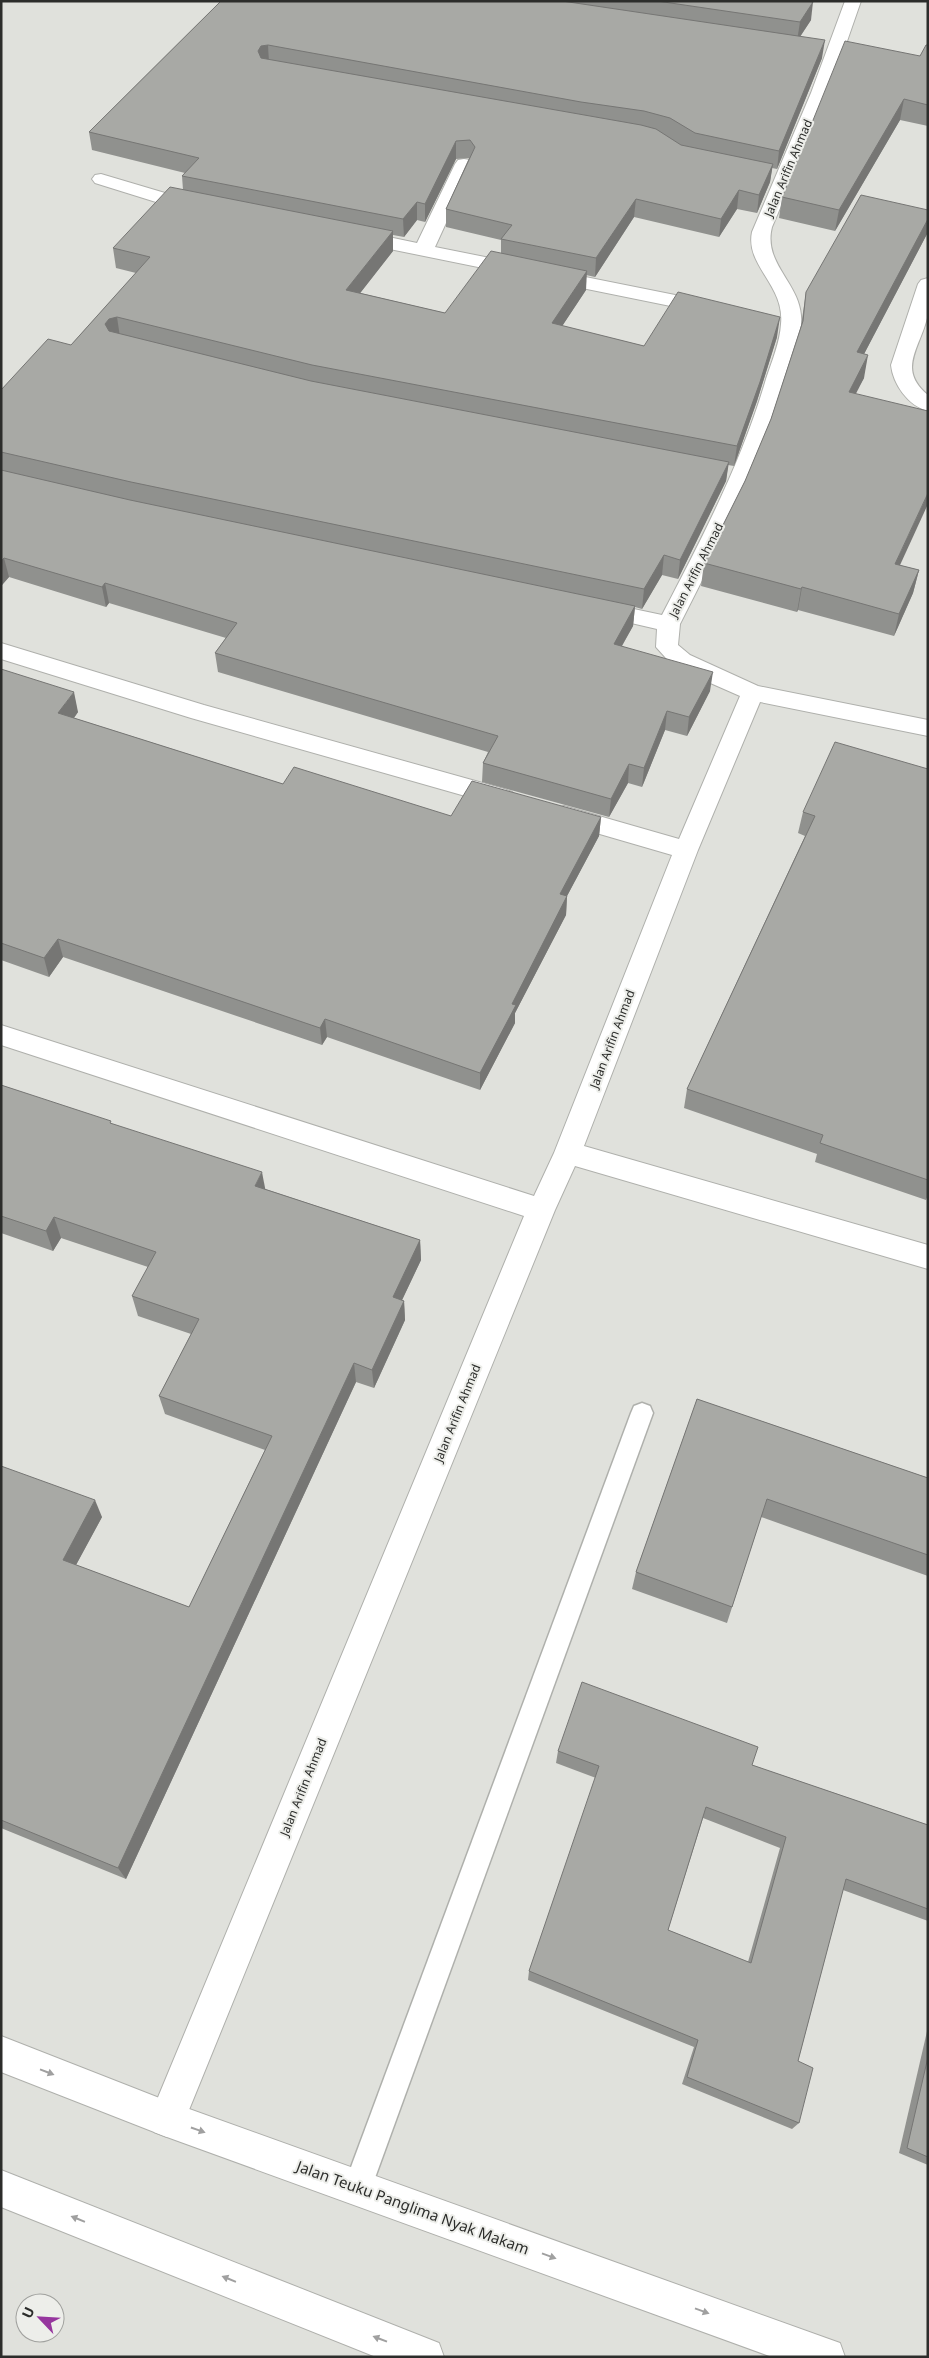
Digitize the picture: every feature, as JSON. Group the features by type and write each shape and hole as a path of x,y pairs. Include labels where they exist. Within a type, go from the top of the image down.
{"street":[{"name":"Jalan Arifin Ahmad","path":"167,2119 541,1210 568,1153 686,850 753,693 682,661 667,647 669,624 734,474 772,399 791,325 792,304 786,290 761,248 763,226 775,176 820,93 824,52 853,1"},
{"path":"424,249 464,164"},
{"path":"100,179 162,198 220,209"},
{"path":"337,232 724,311"},
{"path":"928,284 901,365 901,376 909,390 928,405"},
{"path":"772,321 791,325"},
{"path":"572,603 669,624"},
{"path":"1,650 199,712 686,850"},
{"path":"753,693 927,722"},
{"path":"1,1035 541,1210"},
{"path":"568,1153 928,1257"},
{"name":"Jalan Teuku Panglima Nyak Makam","path":"1,2054 167,2119 358,2186 826,2357"},
{"path":"1,2188 425,2357"}],"lane":[{"path":"358,2186 642,1413"}],"building":[{"path":"221,1 562,1 825,40 779,151 695,133 670,118 644,111 581,102 268,45 261,46 258,51 261,58 641,125 656,129 681,145 773,164 759,195 739,190 721,219 636,199 596,258 501,239 512,225 446,209 475,147 470,140 456,141 425,204 417,202 403,219 182,176 199,158 89,132"},
{"path":"657,1 807,1 813,2 800,22"},
{"path":"845,41 920,56 926,45 928,45 928,105 904,99 839,210 782,197"},
{"path":"170,187 393,231 346,290 445,313 491,251 587,271 552,323 644,346 678,292 780,317 760,382 737,446 312,365 117,317 109,319 105,324 109,331 311,381 729,462 680,560 664,555 644,589 131,482 1,452 1,390 48,339 71,345 150,257 113,248"},
{"path":"861,195 928,210 928,219 857,352 868,355 849,392 928,411 928,493 895,564 919,570 899,614 802,587 801,589 704,563 745,481 771,419 803,321 806,292"},
{"path":"1,470 130,500 635,606 614,644 713,672 689,717 667,711 644,768 629,764 611,799 483,763 498,736 215,653 237,623 105,583 102,587 4,558 1,561"},
{"path":"1,669 74,692 58,713 283,784 294,767 451,816 472,781 601,817 560,894 567,896 512,1004 516,1005 480,1073 325,1019 320,1028 58,939 44,958 1,943"},
{"path":"835,742 928,769 928,1180 820,1143 823,1135 687,1089 815,816 803,812"},
{"path":"1,1085 111,1121 110,1123 262,1172 255,1186 420,1240 393,1297 404,1301 372,1370 354,1363 118,1868 1,1820 1,1466 95,1500 63,1560 189,1607 272,1436 159,1396 199,1319 132,1296 156,1252 54,1217 46,1231 1,1216"},
{"path":"697,1399 928,1478 928,1555 767,1499 732,1607 636,1572"},
{"path":"582,1682 758,1747 752,1765 928,1825 928,1909 846,1879 798,2061 813,2068 799,2123 687,2077 698,2040 529,1971 599,1766 558,1751","holes":["706,1807 786,1837 751,1963 668,1930"]},
{"path":"928,2057 928,2157 907,2148"}]}
